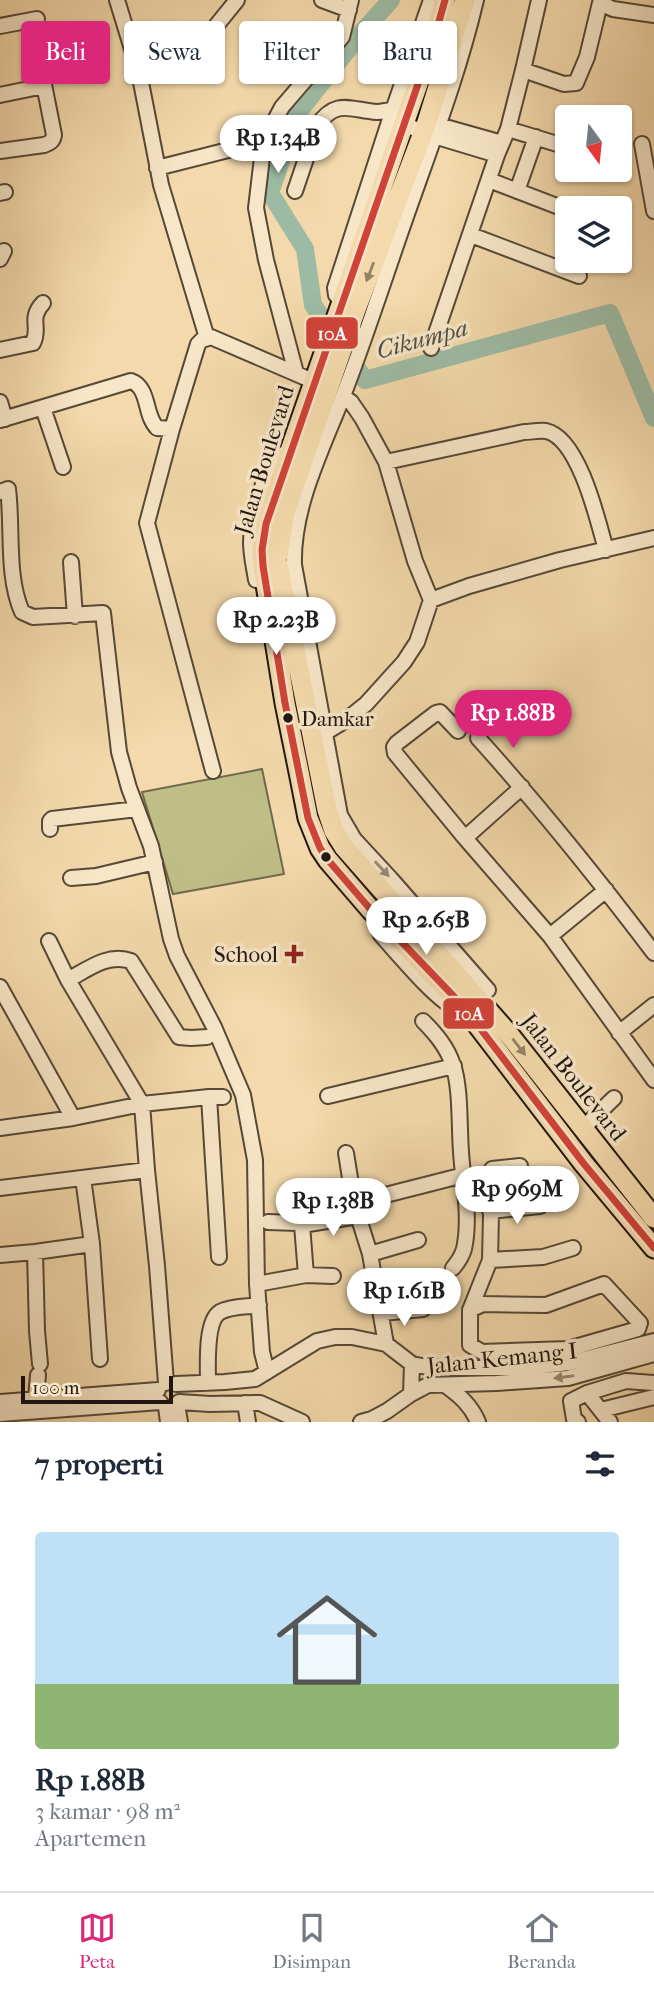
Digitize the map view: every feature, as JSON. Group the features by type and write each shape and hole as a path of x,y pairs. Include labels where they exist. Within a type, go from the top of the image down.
{"main road":[{"name":"Jalan Boulevard","path":"445,0 395,116 386,171 285,512 277,560 319,737 318,765 334,831 344,847 476,998 654,1219"},
{"name":"Jalan Boulevard","path":"465,0 431,129 346,307 305,377 289,451 266,524 262,550 285,703 308,818 328,860 378,916 476,998 584,1164 654,1248"},
{"path":"299,772 318,765"}],"street":[{"path":"220,21 237,0"},
{"path":"305,377 266,260 256,208 264,141 282,107 342,37 350,5 322,0"},
{"path":"395,116 431,0"},
{"path":"476,0 466,45 431,129 343,397 301,508 293,542 319,737 340,815 354,839 400,889 476,998"},
{"path":"431,348 503,142 539,0"},
{"path":"120,1 125,21"},
{"path":"523,71 564,84 576,83 587,57 599,1 613,9 654,15"},
{"path":"0,26 37,19"},
{"path":"141,84 157,169 207,338"},
{"path":"0,95 44,86 54,135 51,143 41,146 0,151"},
{"path":"295,191 317,126 334,109 340,107 395,116 467,140 503,142 536,137 555,143"},
{"path":"517,191 536,137"},
{"path":"157,169 264,141"},
{"path":"642,144 654,211"},
{"path":"489,180 555,205"},
{"path":"471,235 579,276"},
{"path":"0,349 33,343 37,334 35,314 43,303"},
{"path":"213,771 148,523 172,429 198,344 207,338 216,338 305,377"},
{"path":"0,402 2,420 131,381 139,386 146,399 152,423 157,428 172,429"},
{"path":"319,737 366,704 404,662 417,642 431,600 415,561 386,462 362,418 351,402 343,397"},
{"path":"43,408 63,467"},
{"path":"386,462 524,432 546,431 559,437 575,459 592,500 606,550"},
{"path":"0,492 8,489 13,571 22,612 33,617 103,613 119,752 155,862 162,904 177,956 214,1027 243,1095 255,1160 257,1284 262,1352 261,1375 248,1422"},
{"path":"431,600 482,583 654,538"},
{"path":"71,562 75,616"},
{"path":"458,731 440,712 436,713 397,743 394,747 395,753 550,936 654,1080"},
{"path":"478,738 522,787 654,953"},
{"path":"465,838 522,787"},
{"path":"50,829 52,819 137,809"},
{"path":"71,878 96,876 155,862"},
{"path":"550,936 606,890"},
{"path":"49,941 68,980 142,1104 169,1396 167,1422"},
{"path":"68,980 112,958 131,961 179,1037 207,1037"},
{"path":"0,987 74,1118"},
{"path":"619,1033 654,1005"},
{"path":"423,1021 441,1039 454,1066 467,1199 464,1250 453,1268"},
{"path":"328,1096 454,1066"},
{"path":"0,1112 4,1127 74,1118 142,1104 216,1097 219,1257"},
{"path":"583,1128 614,1098"},
{"path":"346,1153 356,1209 370,1254 386,1344"},
{"path":"520,1166 492,1169 490,1261 470,1310 470,1345 482,1352 568,1349 638,1329 639,1323"},
{"path":"0,1188 147,1170"},
{"path":"268,1222 302,1225 464,1175"},
{"path":"83,1178 92,1244 100,1359"},
{"path":"490,1210 540,1206"},
{"path":"302,1225 306,1275"},
{"path":"370,1254 418,1240"},
{"path":"0,1255 92,1244"},
{"path":"490,1261 543,1257 573,1248"},
{"path":"35,1252 39,1369 36,1398"},
{"path":"257,1284 306,1275 333,1276"},
{"path":"470,1310 482,1304 545,1305 604,1284 639,1323 654,1345"},
{"path":"208,1383 210,1336 214,1318 220,1312 230,1309 259,1305"},
{"path":"382,1312 422,1309"},
{"name":"Jalan Kemang I","path":"0,1414 169,1396 208,1383 261,1375 317,1341 335,1337 352,1337 386,1344 412,1364 427,1367 519,1368 600,1362"},
{"name":"Jalan Kemang I","path":"368,1421 428,1385 568,1378 600,1362 654,1345"},
{"path":"600,1362 610,1385"},
{"path":"411,1394 412,1364"},
{"path":"496,1367 497,1383"},
{"path":"578,1422 574,1419 571,1401 626,1381 654,1383"},
{"path":"450,1384 475,1414 478,1422"},
{"path":"587,1393 605,1416 654,1397"},
{"path":"169,1396 180,1422"},
{"name":"Jalan Kemang I","path":"0,1402 36,1398 169,1396 211,1404 253,1403 302,1422"}],"shaded area":[{"path":"262,769 284,874 173,894 142,792"}],"waterway":[{"name":"Cikumpa","path":"391,0 297,114 270,193 305,249 313,305 365,380 610,313 654,418"}],"transit line":[{"name":"10A","path":"445,0 266,524 262,550 263,566 285,703 308,818 328,860 371,910 463,1006 584,1164 654,1248"}],"place":[{"name":"Damkar","path":"288,718"},
{"name":"School","path":"294,954"}]}
